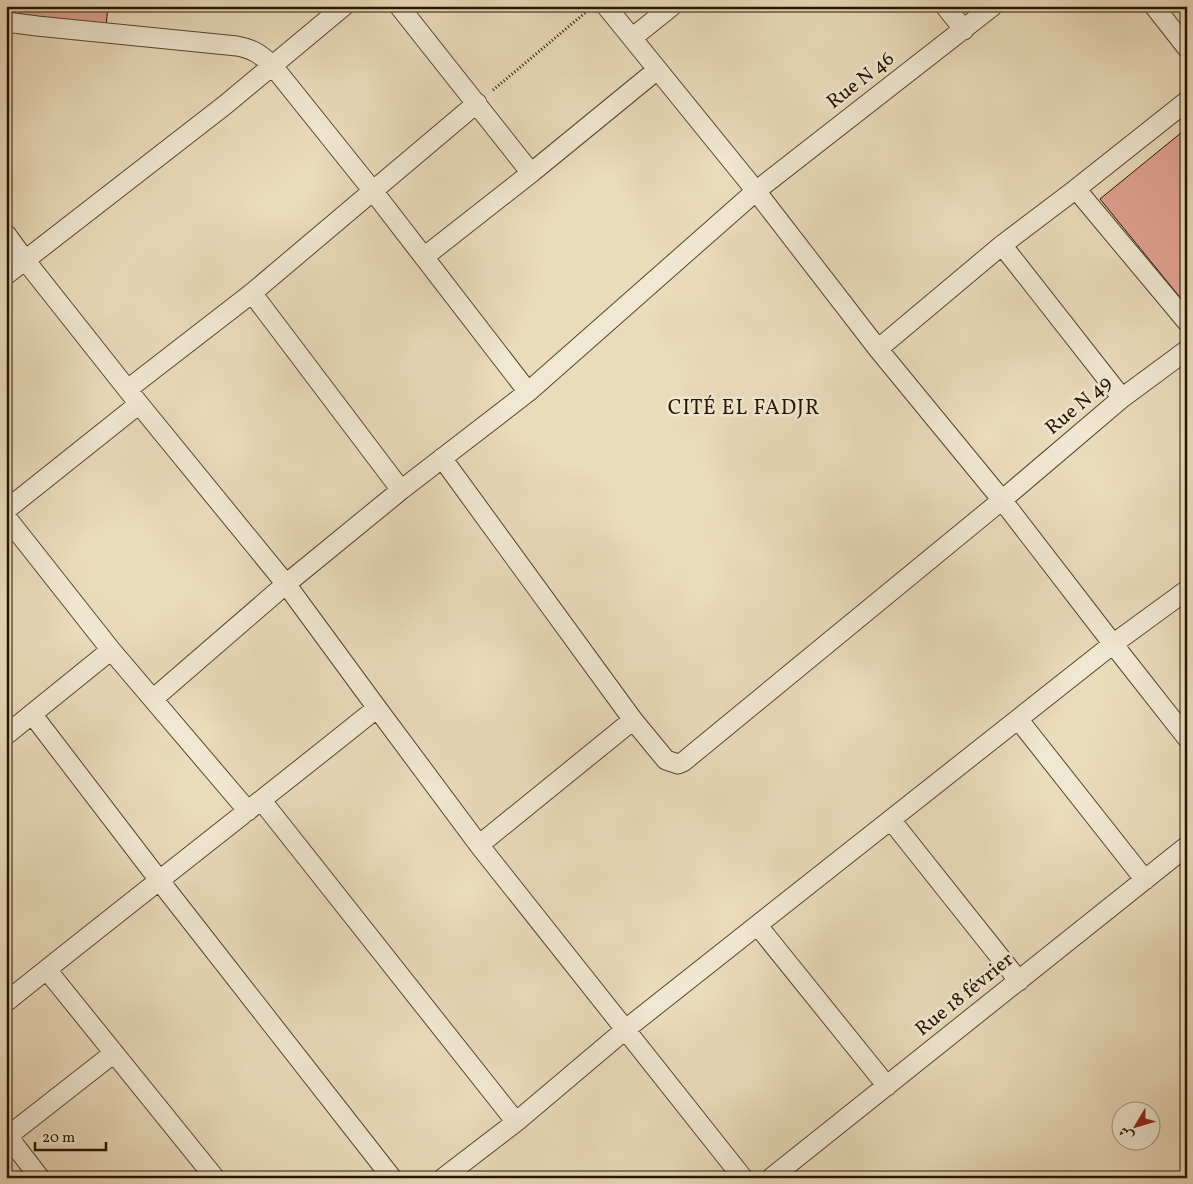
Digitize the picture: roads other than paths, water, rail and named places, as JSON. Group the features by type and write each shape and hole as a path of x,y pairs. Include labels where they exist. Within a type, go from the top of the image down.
{"street":[{"path":"6,275 224,105 344,6"},
{"path":"399,6 531,172"},
{"path":"632,38 672,6"},
{"path":"945,6 964,30"},
{"name":"Rue N 46","path":"153,699 286,584 401,490 528,392 756,191 993,6"},
{"path":"1154,6 1187,48"},
{"path":"598,7 632,38 756,191 878,349 1002,500 1187,738"},
{"path":"6,22 236,46 248,48 261,55 272,65 373,191 528,392"},
{"path":"424,257 657,70"},
{"path":"878,349 1002,245 1187,101"},
{"path":"6,510 252,292 477,104"},
{"path":"1076,189 1187,322"},
{"path":"6,234 133,396 286,584 479,844 744,1178"},
{"path":"1002,245 1122,398"},
{"path":"252,292 401,490"},
{"name":"Rue N 49","path":"442,458 633,720 666,760 678,764 684,762 1002,500 1122,398 1187,350"},
{"path":"6,518 111,650 153,699 255,806 516,1122"},
{"path":"443,1178 516,1122 626,1029 1018,719 1113,644 1187,590"},
{"path":"6,735 111,650"},
{"path":"6,1002 377,708"},
{"path":"32,714 392,1178"},
{"path":"1018,719 1144,880"},
{"path":"479,844 633,720"},
{"path":"891,820 1019,981"},
{"name":"Rue 18 février","path":"771,1178 1187,846"},
{"path":"758,926 887,1086"},
{"path":"47,970 215,1178"},
{"path":"40,1178 7,1135 114,1053"}],"district":[{"name":"CITÉ EL FADJR","path":"744,408"}]}
